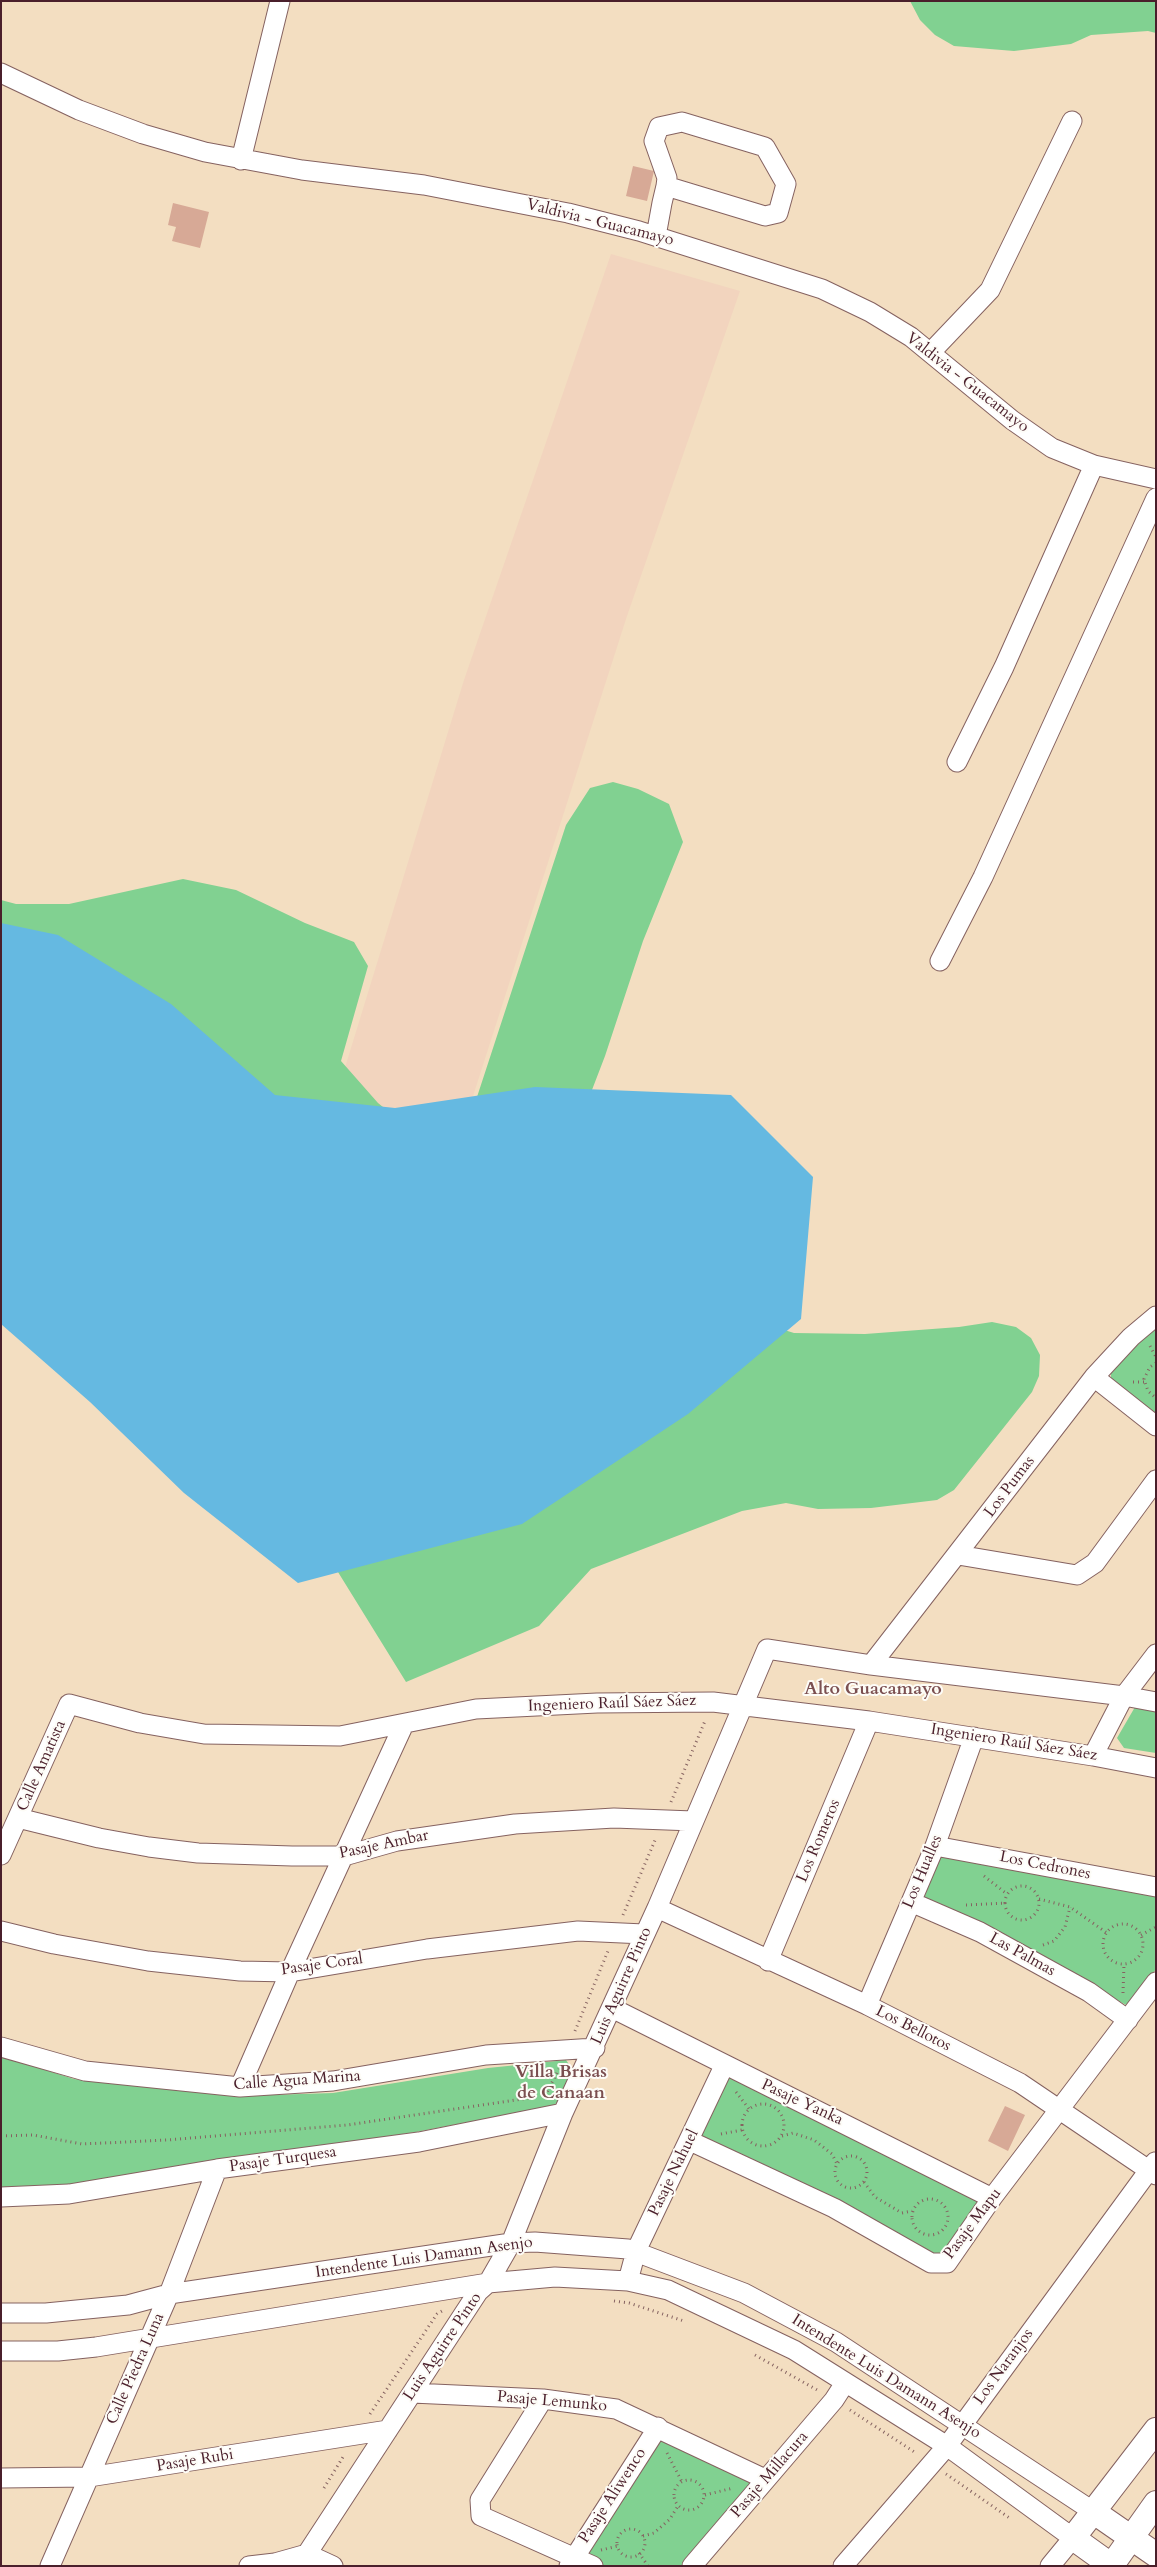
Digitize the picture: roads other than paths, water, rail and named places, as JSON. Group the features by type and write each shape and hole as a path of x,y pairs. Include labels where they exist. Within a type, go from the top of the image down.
{"main road":[{"path":"1073,2538 1156,2430"},
{"path":"1112,2565 1130,2537 1156,2503"},
{"name":"Intendente Luis Damann Asenjo","path":"1094,2512 1156,2555"},
{"name":"Intendente Luis Damann Asenjo","path":"1073,2538 1112,2565"}],"street":[{"path":"242,160 280,1"},
{"name":"Valdivia - Guacamayo","path":"1,73 79,110 143,134 242,160 424,185 496,197 568,213 656,236 822,289 870,312 931,352 1012,420 1052,448 1094,465 1156,479"},
{"path":"931,352 990,290 1072,121"},
{"path":"656,236 667,178 654,141 659,127 682,122 765,147 786,184 778,213 765,216 666,186"},
{"path":"957,762 1004,667 1094,465"},
{"path":"940,961 983,877 1156,498"},
{"name":"Los Pumas","path":"871,1665 1094,1377 1131,1337 1156,1316"},
{"path":"1094,1377 1156,1426"},
{"path":"958,1555 1077,1575 1095,1563 1156,1480"},
{"name":"Luis Aguirre Pinto","path":"303,2560 478,2292 488,2283 511,2243 563,2113 595,2048 657,1908 767,1649 871,1665"},
{"path":"1093,1756 1124,1696 1156,1654"},
{"path":"871,1665 1124,1696 1156,1702"},
{"name":"Ingeniero Raúl Sáez Sáez","path":"70,1704 140,1723 204,1734 340,1736 476,1709 597,1702 713,1702 870,1721 1093,1756 1156,1768"},
{"name":"Calle Amatista","path":"1,1855 70,1704"},
{"name":"Los Romeros","path":"768,1961 870,1721"},
{"path":"240,2087 290,1972 404,1724"},
{"name":"Los Hualles","path":"867,2005 935,1846 974,1737"},
{"name":"Pasaje Ambar","path":"18,1818 99,1838 190,1852 246,1856 344,1856 397,1841 515,1824 594,1819 693,1821"},
{"name":"Los Cedrones","path":"935,1846 1156,1886"},
{"name":"Las Palmas","path":"910,1902 980,1932 1089,1992 1125,2018"},
{"name":"Los Bellotos","path":"657,1908 768,1961 867,2005 1020,2083 1058,2110 1153,2169"},
{"name":"Pasaje Coral","path":"1,1931 82,1950 148,1961 240,1971 290,1972 426,1949 578,1931 644,1934"},
{"name":"Pasaje Mapu","path":"690,2141 834,2208 931,2263 947,2263 992,2198 1125,2018 1156,1982"},
{"name":"Pasaje Yanka","path":"612,2008 724,2066 870,2135 992,2198"},
{"name":"Calle Agua Marina","path":"1,2047 85,2072 240,2087 333,2081 486,2055 568,2048 595,2048"},
{"name":"Pasaje Nahuel","path":"628,2281 636,2251 690,2141 724,2066"},
{"name":"Pasaje Turquesa","path":"1,2197 70,2194 217,2169 419,2142 563,2113"},
{"name":"Calle Piedra Luna","path":"50,2566 169,2294 217,2169"},
{"name":"Los Naranjos","path":"843,2566 947,2446 1153,2169"},
{"name":"Intendente Luis Damann Asenjo","path":"1,2313 88,2310 128,2305 169,2294 511,2243 587,2245 636,2251 752,2297 836,2342 1094,2512"},
{"name":"Intendente Luis Damann Asenjo","path":"1,2351 58,2351 149,2339 488,2283 555,2277 628,2281 668,2290 794,2350 947,2446 1073,2538"},
{"name":"Pasaje Millacura","path":"692,2566 834,2400 845,2383"},
{"name":"Pasaje Lemunko","path":"412,2393 543,2399 616,2409 658,2427 765,2479"},
{"path":"543,2399 480,2500 481,2516 571,2561 593,2566"},
{"name":"Pasaje Aliwenco","path":"571,2561 658,2427"},
{"name":"Pasaje Rubi","path":"1,2478 89,2477 388,2430"},
{"path":"1050,2566 1073,2538"},
{"path":"249,2566 303,2560 332,2566"}],"water":[{"path":"1,923 58,935 171,1004 275,1095 395,1108 535,1087 731,1095 813,1177 801,1319 688,1414 522,1524 298,1583 184,1493 90,1402 1,1324"}],"district":[{"name":"Alto Guacamayo","path":"873,1690"},
{"name":"Villa Brisas de Canaan","path":"561,2083"}]}
